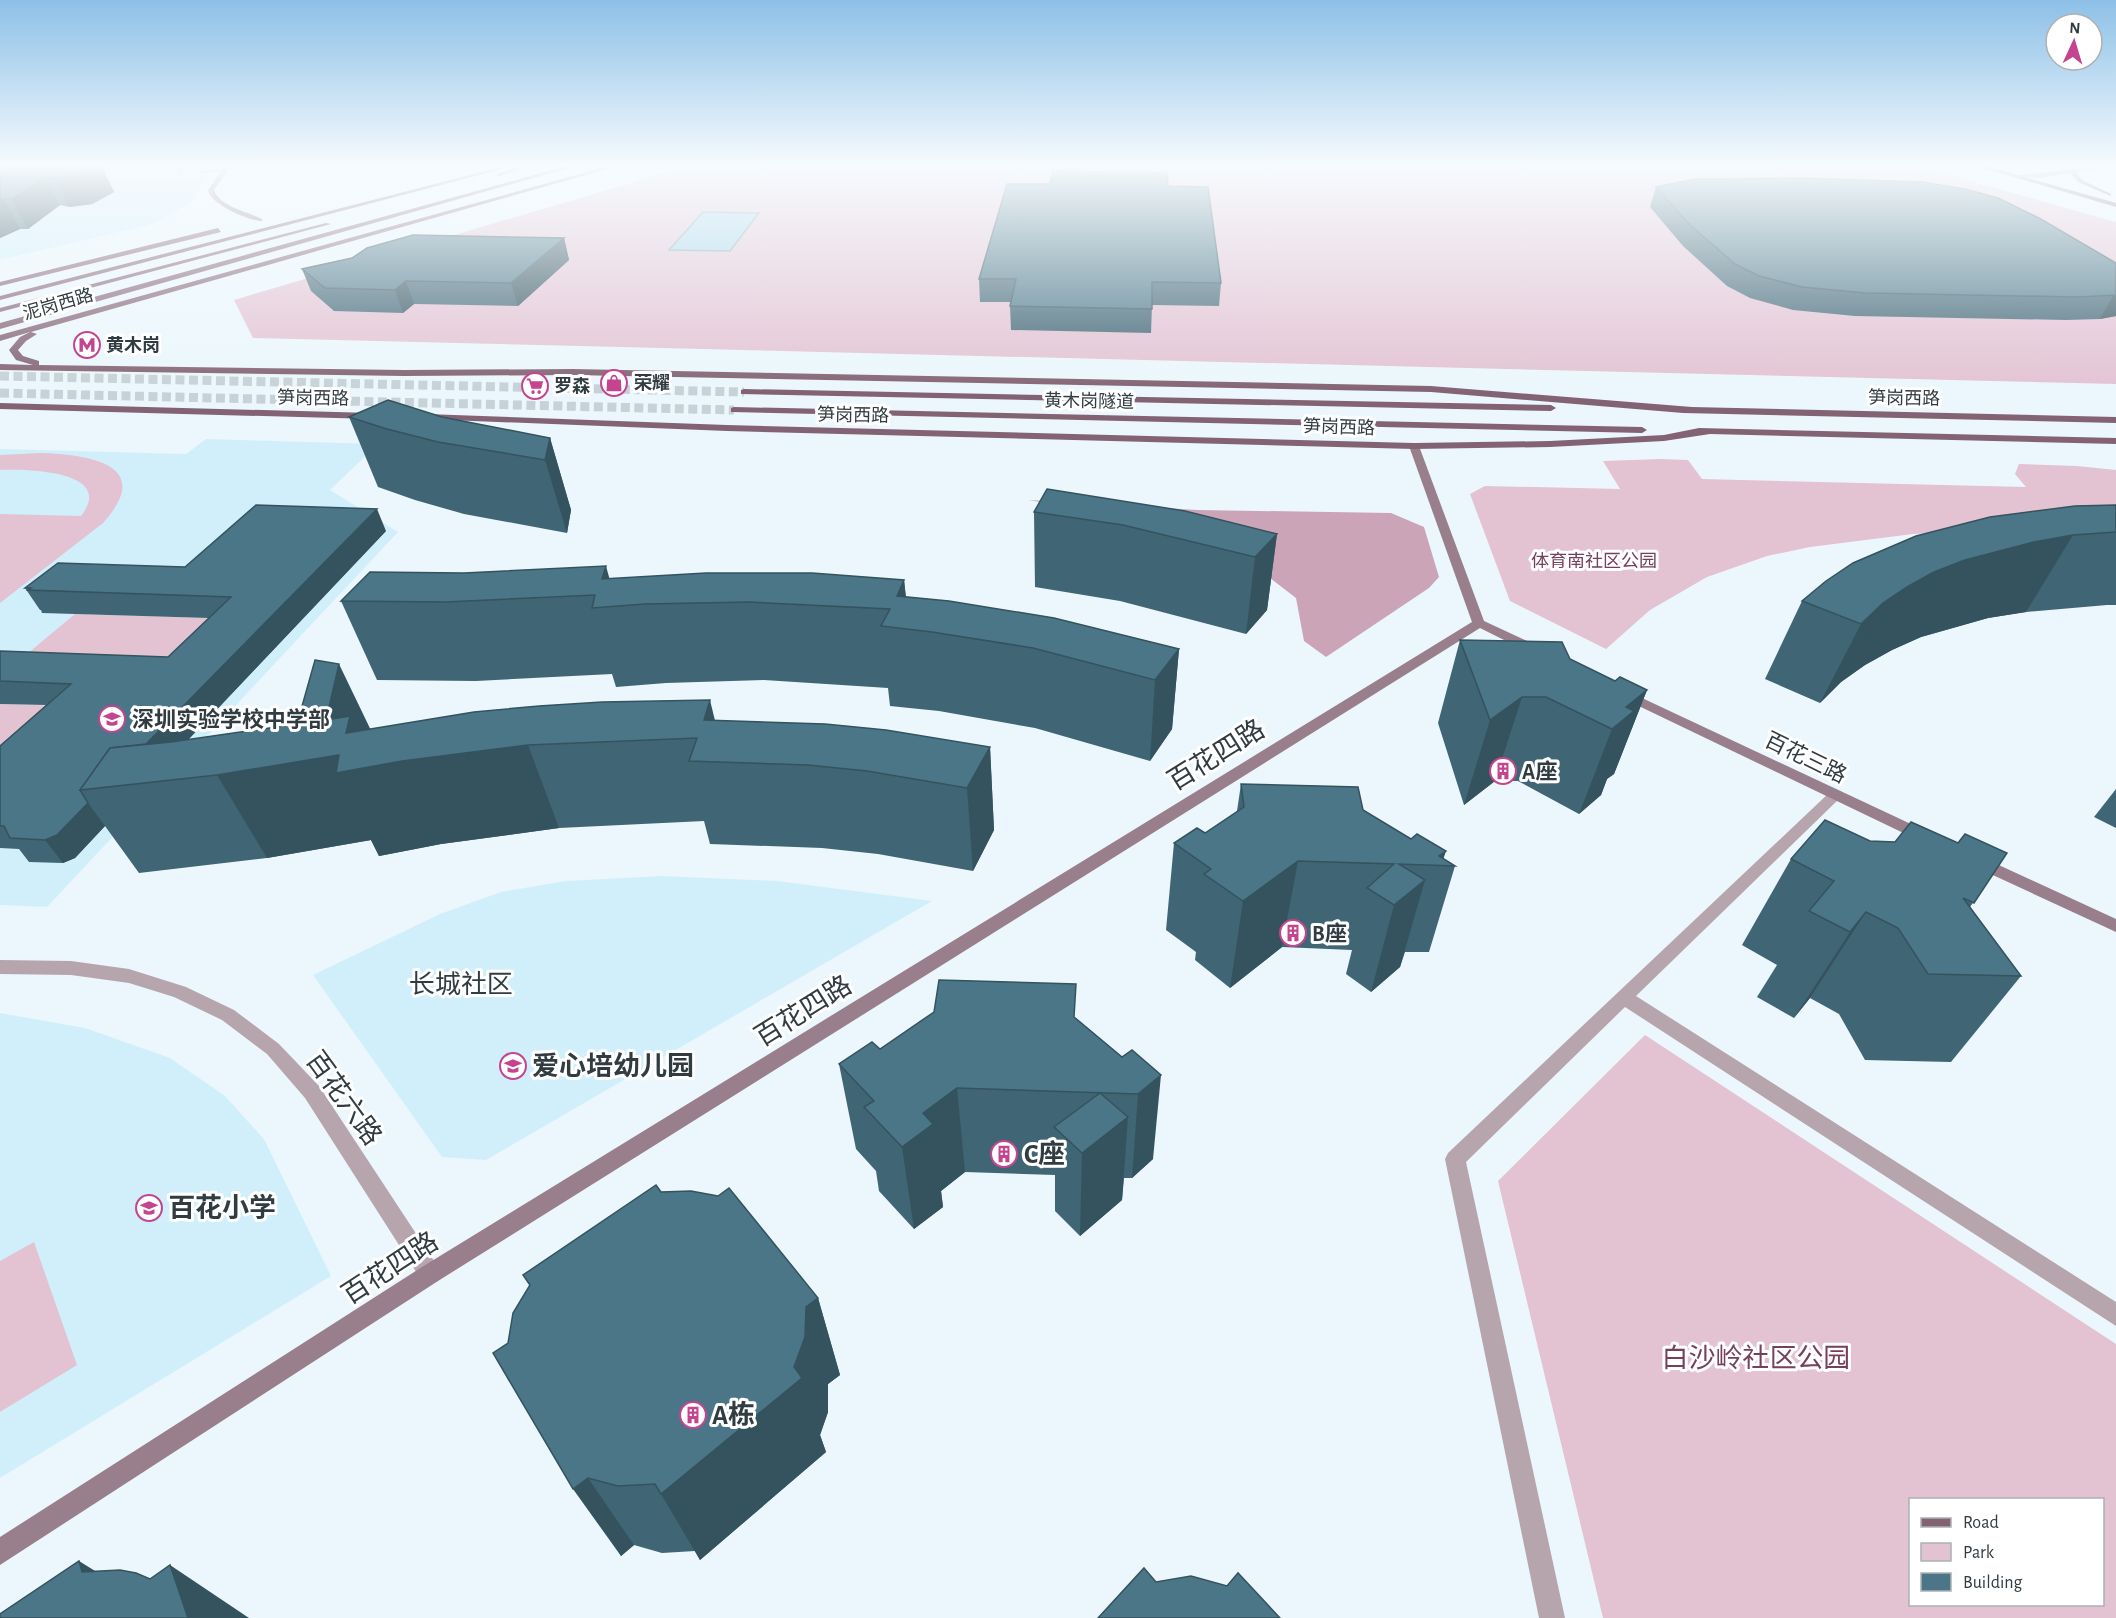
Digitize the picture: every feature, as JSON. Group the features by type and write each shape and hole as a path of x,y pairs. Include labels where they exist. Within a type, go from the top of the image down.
{"main road":[{"path":"0,284 167,243"},
{"name":"泥岗西路","path":"0,298 215,243"},
{"name":"泥岗西路","path":"0,310 259,243"},
{"name":"泥岗西路","path":"0,326 299,243"},
{"name":"泥岗西路","path":"0,338 342,243"},
{"path":"60,368 21,359 15,355 13,350 23,339 69,319"},
{"name":"笋岗西路","path":"0,367 404,373 583,372 1431,389 1691,410"},
{"name":"黄木岗隧道","path":"744,392 1436,407"},
{"name":"笋岗西路","path":"0,406 383,416"},
{"name":"笋岗西路","path":"1436,407 1691,410 2116,420"},
{"name":"黄木岗隧道","path":"734,410 1444,426"},
{"name":"笋岗西路","path":"419,417 727,428 1414,446 1607,441 1664,438 1704,432"},
{"name":"笋岗西路","path":"1444,426 2116,441"}],"street":[{"path":"1414,446 1479,623 1551,658"},
{"name":"百花四路","path":"0,1552 430,1274 1479,623"},
{"name":"百花三路","path":"1612,687 1933,841"},
{"path":"1552,1618 1455,1159 1835,795"},
{"path":"1965,856 2116,926"},
{"name":"百花六路","path":"0,967 71,968 129,976 180,992 228,1015 273,1049 312,1092 430,1274"},
{"path":"1624,997 2116,1316"}],"shaded area":[{"path":"0,243 74,243 0,260"},
{"path":"676,243 736,243 730,251 669,250"},
{"name":"深圳实验学校中学部","path":"206,439 378,444 330,490 398,532 47,907 0,905 0,449 186,454"},
{"path":"1029,500 1198,510 1391,513 1424,527 1439,577 1429,588 1326,657 1304,641 1296,598 1261,571 1260,543"},
{"name":"爱心培幼儿园","path":"662,876 777,881 932,901 486,1160 442,1157 313,975 440,914 501,892 566,881"},
{"name":"百花小学","path":"0,1013 85,1028 170,1058 225,1096 264,1139 331,1276 0,1478"}],"green space":[{"path":"429,243 2116,243 2116,384 253,338 234,300"},
{"path":"42,453 79,456 96,460 110,467 119,475 122,487 118,503 103,523 0,603 0,514 81,516 89,501 87,489 78,481 63,475 28,470 0,470 0,455"},
{"name":"体育南社区公园","path":"1688,460 1702,479 2026,487 2015,474 2019,464 2116,470 2116,528 2024,527 1913,534 1810,547 1767,556 1707,577 1650,610 1606,649 1510,601 1470,494 1485,486 1620,489 1603,461"},
{"path":"75,614 243,619 181,680 3,674"},
{"path":"0,704 103,707 0,800"},
{"name":"白沙岭社区公园","path":"1645,1035 2116,1344 2116,1618 1603,1618 1498,1181"},
{"path":"34,1242 77,1365 0,1412 0,1261"}],"building":[{"path":"386,243 559,243 511,283 406,281 395,290 325,288 302,269 352,258 367,248"},
{"path":"990,243 1216,243 1221,283 1152,282 1152,309 1010,306 1016,279 979,279"},
{"path":"1710,243 2081,243 2116,263 2116,295 2079,297 1865,293 1802,287 1759,276 1735,264"},
{"path":"388,400 442,417 550,438 545,460 438,442 349,417"},
{"path":"1047,489 1185,511 1277,534 1255,557 1123,525 1034,512"},
{"path":"256,505 377,509 146,744 110,748 80,790 88,803 57,835 45,840 10,838 4,826 0,826 0,746 71,684 0,681 0,651 168,657 231,597 28,590 31,588 25,588 58,563 185,567"},
{"path":"2116,505 2116,532 2073,535 2034,542 1965,560 1934,572 1907,587 1883,603 1861,624 1802,601 1853,563 1916,536 1990,517 2075,506"},
{"path":"606,566 602,579 706,573 812,573 904,580 897,596 949,601 1054,618 1179,649 1155,680 1033,648 881,626 890,609 749,602 645,604 592,608 595,595 445,602 341,601 370,572 464,573"},
{"path":"1460,640 1562,642 1570,659 1615,681 1620,677 1647,690 1626,707 1634,711 1612,729 1546,697 1522,697 1490,720"},
{"path":"315,660 339,664 326,720 350,716 346,733 474,712 539,706 710,700 704,720 825,724 886,730 990,747 967,788 867,771 808,765 689,761 697,738 528,745 402,761 336,773 339,755 217,775 80,790 110,748 171,742 297,724"},
{"path":"1241,784 1358,787 1363,810 1411,839 1417,834 1446,851 1439,856 1455,866 1399,864 1425,880 1394,905 1367,888 1394,864 1298,861 1243,901 1204,874 1211,869 1174,843 1197,828 1205,833 1244,807"},
{"path":"1825,820 1870,841 1895,842 1911,822 1958,843 1965,834 2007,853 1974,903 1963,898 2021,976 1928,974 1898,928 1866,912 1850,932 1809,911 1834,881 1791,859"},
{"path":"939,980 1076,984 1074,1017 1122,1057 1132,1050 1161,1075 1138,1094 957,1088 923,1113 933,1124 902,1147 864,1107 874,1101 839,1064 872,1042 880,1049 934,1012"},
{"path":"1100,1093 1128,1117 1082,1153 1054,1127"},
{"path":"656,1185 661,1192 691,1191 718,1196 729,1188 818,1298 806,1307 805,1337 794,1367 802,1378 661,1494 655,1484 618,1486 588,1478 573,1489 493,1353 508,1343 513,1313 530,1285 523,1275"},
{"path":"79,1561 82,1572 120,1570 150,1579 170,1565 188,1618 0,1618 0,1614"},
{"path":"1144,1568 1156,1582 1191,1576 1227,1586 1238,1573 1280,1618 1098,1618"}],"tunnel":[{"path":"0,376 744,392"},
{"path":"0,393 734,410"}],"place":[{"name":"黄木岗","path":"87,345"},
{"name":"荣耀","path":"614,383"},
{"name":"罗森","path":"535,386"},
{"name":"深圳实验学校中学部","path":"112,719"},
{"name":"A座","path":"1503,771"},
{"name":"B座","path":"1293,933"},
{"name":"爱心培幼儿园","path":"513,1066"},
{"name":"C座","path":"1004,1154"},
{"name":"百花小学","path":"149,1208"},
{"name":"A栋","path":"693,1415"}],"district":[{"name":"长城社区","path":"461,984"}]}
